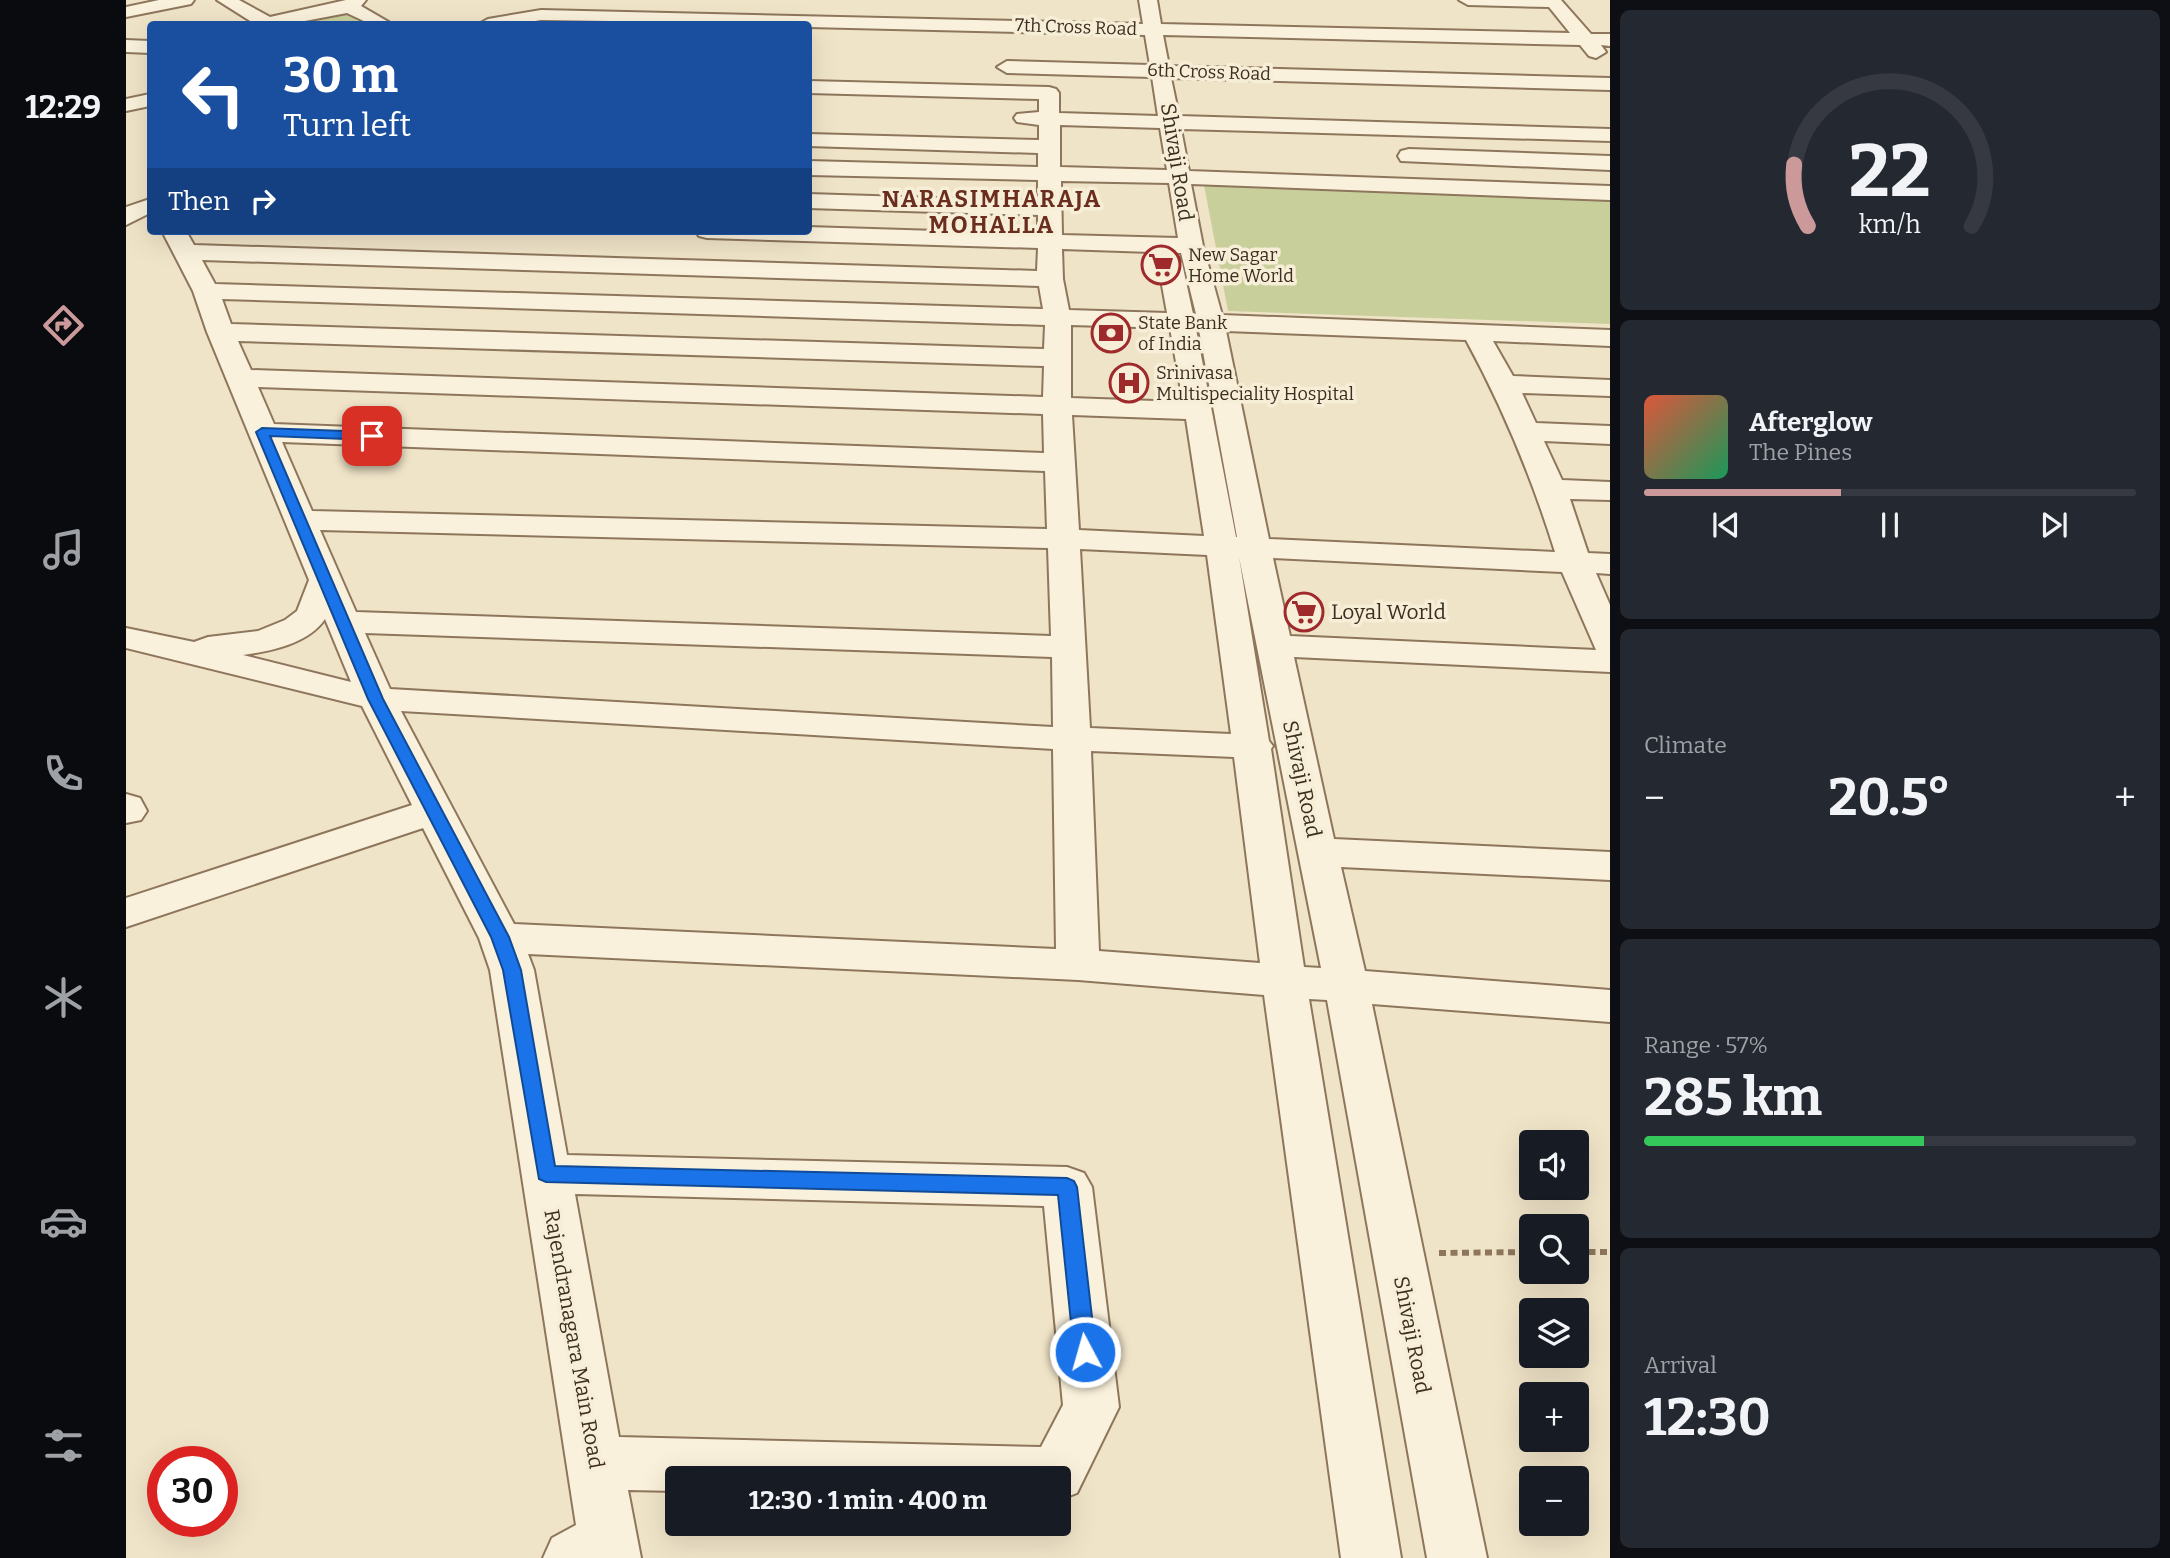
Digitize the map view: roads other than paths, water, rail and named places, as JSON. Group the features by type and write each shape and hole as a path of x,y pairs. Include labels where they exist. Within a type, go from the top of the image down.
{"street":[{"path":"126,12 143,4 185,0"},
{"path":"226,0 261,21"},
{"path":"510,0 555,14"},
{"path":"808,21 816,0"},
{"path":"1468,0 1553,1 1607,66"},
{"path":"279,21 353,4 378,21"},
{"path":"508,21 555,14"},
{"name":"7th Cross Road","path":"555,14 699,21"},
{"name":"7th Cross Road","path":"812,22 1141,14 1610,40"},
{"name":"Shivaji Road","path":"1141,14 1170,177 1178,245 1196,321 1239,545 1275,646 1347,988 1396,1253 1457,1558"},
{"path":"126,46 147,47"},
{"path":"1576,61 1607,66"},
{"name":"6th Cross Road","path":"989,67 1152,70 1269,64 1610,84"},
{"path":"812,87 1049,93 1050,279 1058,317 1057,406 1069,647 1078,965"},
{"path":"126,105 147,101"},
{"path":"1009,117 1610,135"},
{"path":"812,140 1050,147"},
{"path":"1409,156 1610,163"},
{"path":"812,168 1170,177 1610,193"},
{"name":"Rajendranagara Main Road","path":"126,190 146,224"},
{"path":"812,201 1051,208"},
{"path":"812,234 1178,245"},
{"name":"Rajendranagara Main Road","path":"156,235 206,291 220,332 376,699 500,937 512,970 595,1463 597,1552"},
{"path":"327,235 1050,279"},
{"path":"206,291 1196,321 1610,338"},
{"path":"1196,321 1198,411 1239,545 1254,746 1285,982 1371,1558"},
{"path":"220,332 1057,358"},
{"path":"1475,333 1504,384 1525,431 1550,489 1574,561 1610,645"},
{"path":"240,378 1198,411"},
{"path":"1504,384 1610,388"},
{"path":"1525,431 1610,435"},
{"path":"262,432 1060,463"},
{"path":"1550,489 1610,491"},
{"path":"300,520 1063,539 1610,564"},
{"path":"170,647 233,647 272,638 302,624 316,608 326,581"},
{"path":"343,622 1069,647"},
{"path":"126,638 376,699 1070,739 1254,746"},
{"path":"1275,646 1610,661"},
{"path":"126,913 274,862 436,811"},
{"path":"1317,852 1610,866"},
{"path":"500,937 1078,965 1347,988 1610,1006"},
{"path":"546,1174 1067,1187 1091,1406 1056,1474 595,1463"}],"place":[{"name":"New Sagar Home World","path":"1161,265"},
{"name":"State Bank of India","path":"1111,333"},
{"name":"Srinivasa Multispeciality Hospital","path":"1129,383"},
{"name":"Loyal World","path":"1304,612"}],"district":[{"name":"NARASIMHARAJA MOHALLA","path":"992,212"}]}
